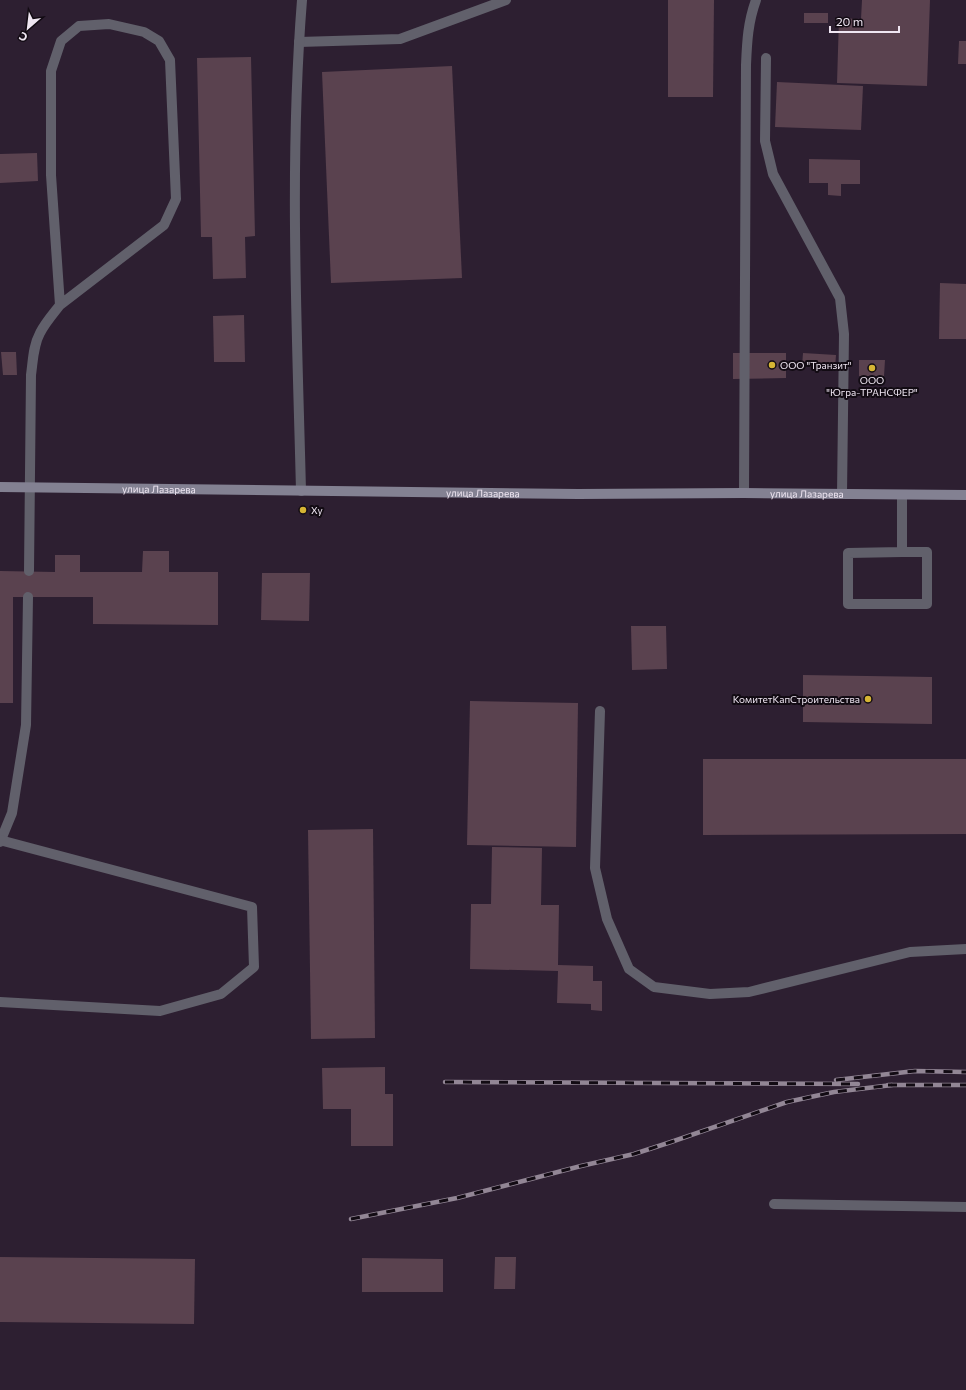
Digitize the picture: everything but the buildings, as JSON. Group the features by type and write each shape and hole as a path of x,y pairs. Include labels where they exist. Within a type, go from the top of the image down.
{"main road":[{"name":"улица Лазарева","path":"0,487 578,494 744,493 966,495"}],"lane":[{"path":"301,491 294,155 302,0"},
{"path":"299,42 400,39 506,0"},
{"path":"744,493 746,65 747,34 751,14 756,0"},
{"path":"29,572 31,375 36,340 40,331 60,305 164,225 176,199 170,60 159,40 144,32 109,24 79,26 61,41 51,71 51,175 60,305"},
{"path":"766,58 765,141 773,174 840,298 844,334 842,494"},
{"path":"902,495 902,552"},
{"path":"902,552 927,552 927,604 848,604 848,553 902,552"},
{"path":"0,1002 160,1011 221,994 254,967 252,907 0,841 12,813 26,725 28,597"},
{"path":"600,711 595,868 607,919 629,969 654,987 710,994 749,992 910,952 966,948"},
{"path":"774,1204 966,1206"}],"railway":[{"path":"836,1080 915,1071 966,1072"},
{"path":"445,1082 858,1084"},
{"path":"888,1085 966,1085"},
{"path":"351,1219 457,1198 634,1154 787,1102 834,1092 892,1085"}],"place":[{"name":"ООО \"Транзит\"","path":"772,365"},
{"name":"ООО \"Югра-ТРАНСФЕР\"","path":"872,368"},
{"name":"Xy","path":"303,510"},
{"name":"КомитетКапСтроительства","path":"868,699"}]}
